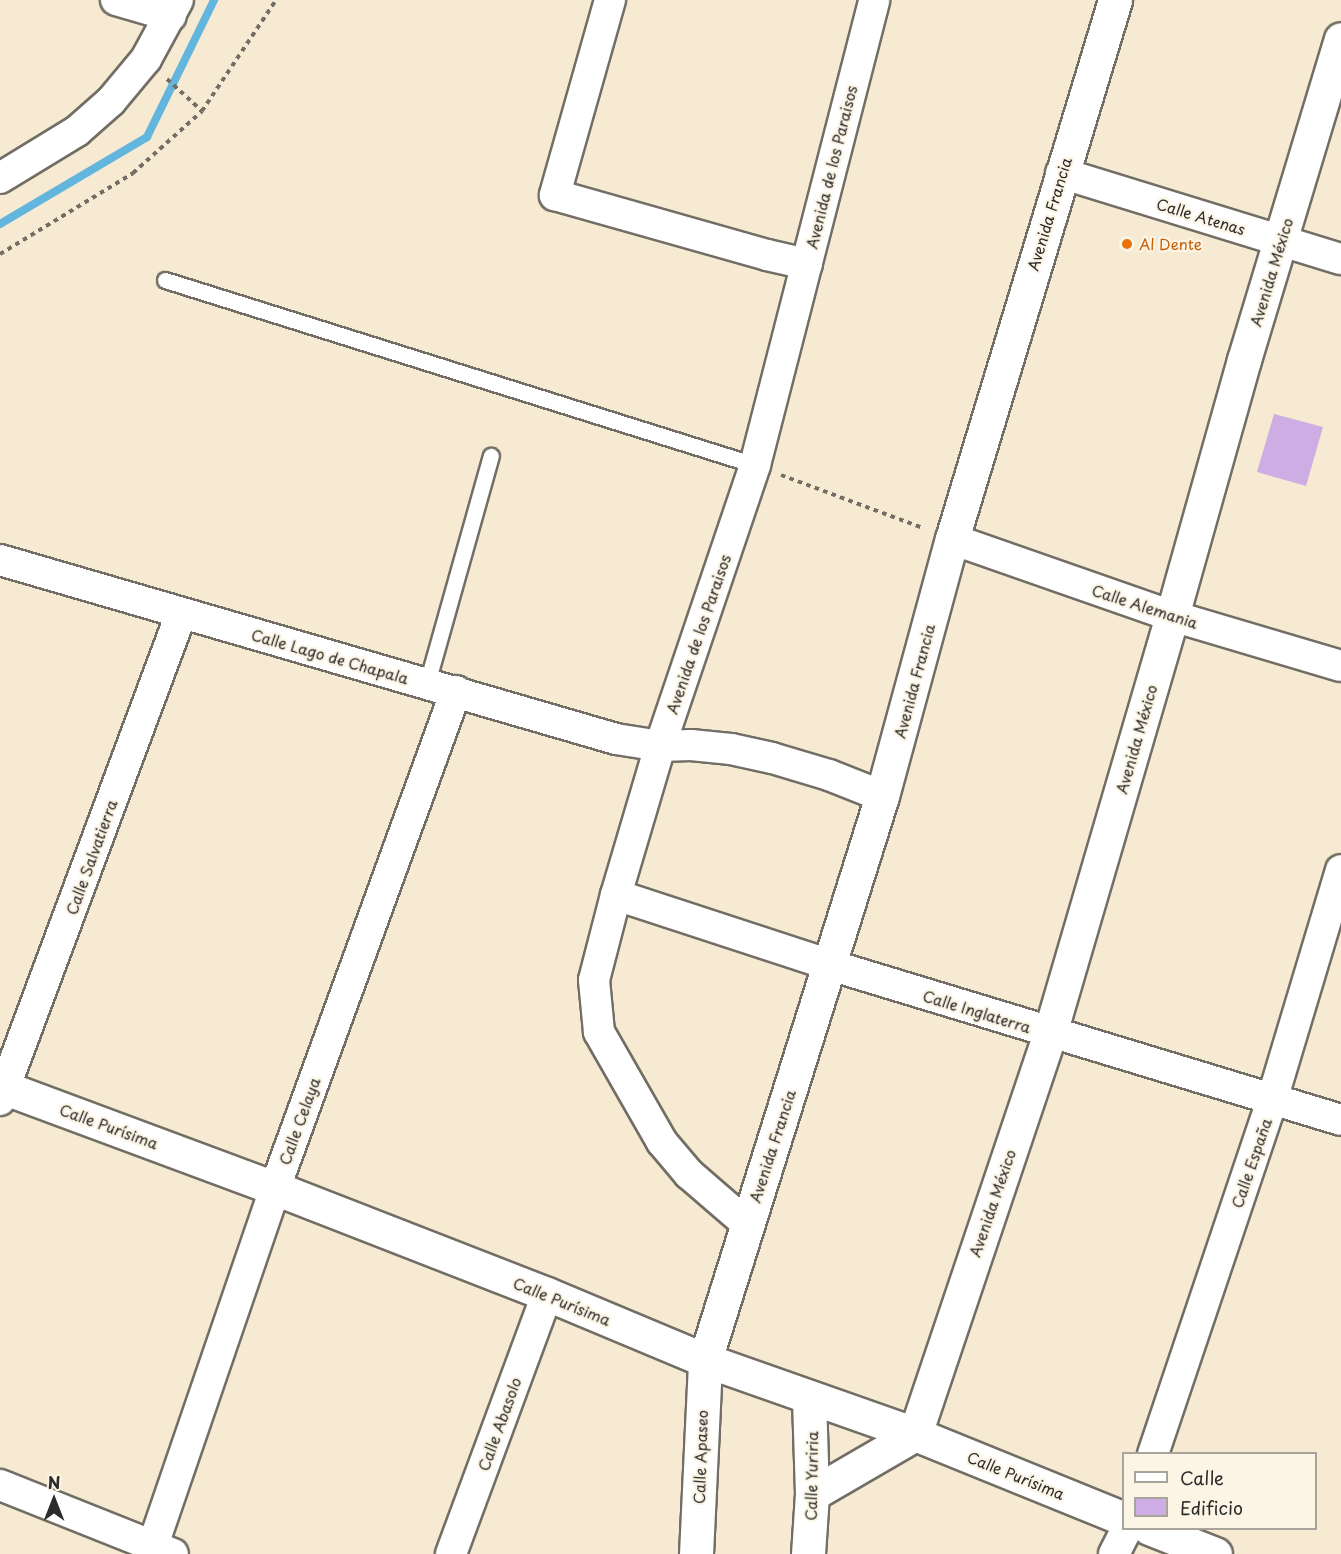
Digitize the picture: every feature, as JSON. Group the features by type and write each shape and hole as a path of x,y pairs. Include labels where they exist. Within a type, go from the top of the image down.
{"street":[{"path":"0,178 77,131 111,101 146,59 175,8 116,0"},
{"path":"610,0 555,195 807,264"},
{"name":"Avenida de los Paraisos","path":"747,1224 689,1174 662,1142 599,1032 594,980 616,895 660,746 755,465 874,0"},
{"name":"Avenida Francia","path":"705,1360 882,796 952,539 1115,0"},
{"name":"Avenida México","path":"915,1434 1050,1033 1244,360 1341,39"},
{"name":"Calle Atenas","path":"1061,173 1341,259"},
{"name":"Calle Alemania","path":"952,539 1172,616 1341,666"},
{"name":"Calle Lago de Chapala","path":"0,560 616,739 660,746 691,745 772,758 829,775 882,796"},
{"name":"Calle Salvatierra","path":"2,1091 182,614"},
{"name":"Calle Celaya","path":"158,1551 275,1188 456,691"},
{"name":"Calle España","path":"1154,1452 1272,1100 1341,870"},
{"name":"Calle Inglaterra","path":"616,895 830,965 1341,1120"},
{"name":"Calle Purísima","path":"2,1091 275,1188 547,1294 705,1360 915,1434 1122,1518"},
{"name":"Calle Abasolo","path":"451,1554 547,1294"},
{"name":"Calle Apaseo","path":"696,1554 705,1360"},
{"name":"Calle Yuriria","path":"808,1554 812,1494 809,1398"},
{"path":"812,1494 915,1434"},
{"path":"0,1485 158,1551"},
{"path":"1114,1554 1126,1530"},
{"path":"1154,1530 1215,1554"}],"lane":[{"path":"165,280 755,465"},
{"path":"427,683 491,456"}],"path":[{"path":"0,254 133,173 200,109 276,0"},
{"path":"159,72 200,109"},
{"path":"755,465 952,539"}],"building":[{"path":"1274,414 1323,427 1306,486 1257,472"}],"waterway":[{"path":"0,224 147,137 214,0"}],"place":[{"name":"Al Dente","path":"1127,244"}]}
